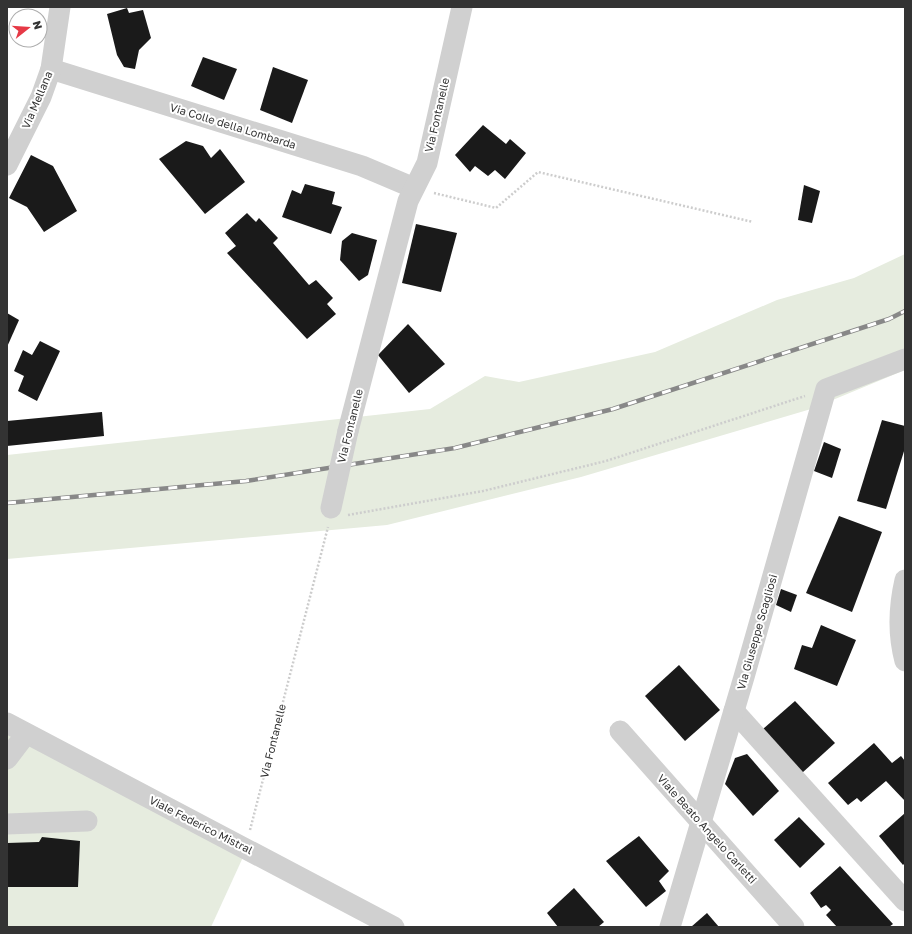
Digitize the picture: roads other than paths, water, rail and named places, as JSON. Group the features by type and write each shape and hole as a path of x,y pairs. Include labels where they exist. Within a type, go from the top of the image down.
{"street":[{"name":"Via Fontanelle","path":"330,513 348,431 408,201 427,163 462,7"},
{"name":"Via Mellana","path":"7,165 40,97 51,69 56,9"},
{"name":"Via Colle della Lombarda","path":"51,69 362,166 414,188"},
{"name":"Via Giuseppe Scagliosi","path":"670,927 826,389 905,359"},
{"path":"905,580 902,595 900,625 905,661"},
{"path":"734,710 905,901"},
{"name":"Viale Federico Mistral","path":"7,723 394,927"},
{"name":"Viale Beato Angelo Carletti","path":"620,731 794,927"},
{"path":"7,758 26,734"},
{"path":"7,824 87,821"}],"railway":[{"path":"7,503 246,481 455,448 613,409 889,319 905,311"}]}
